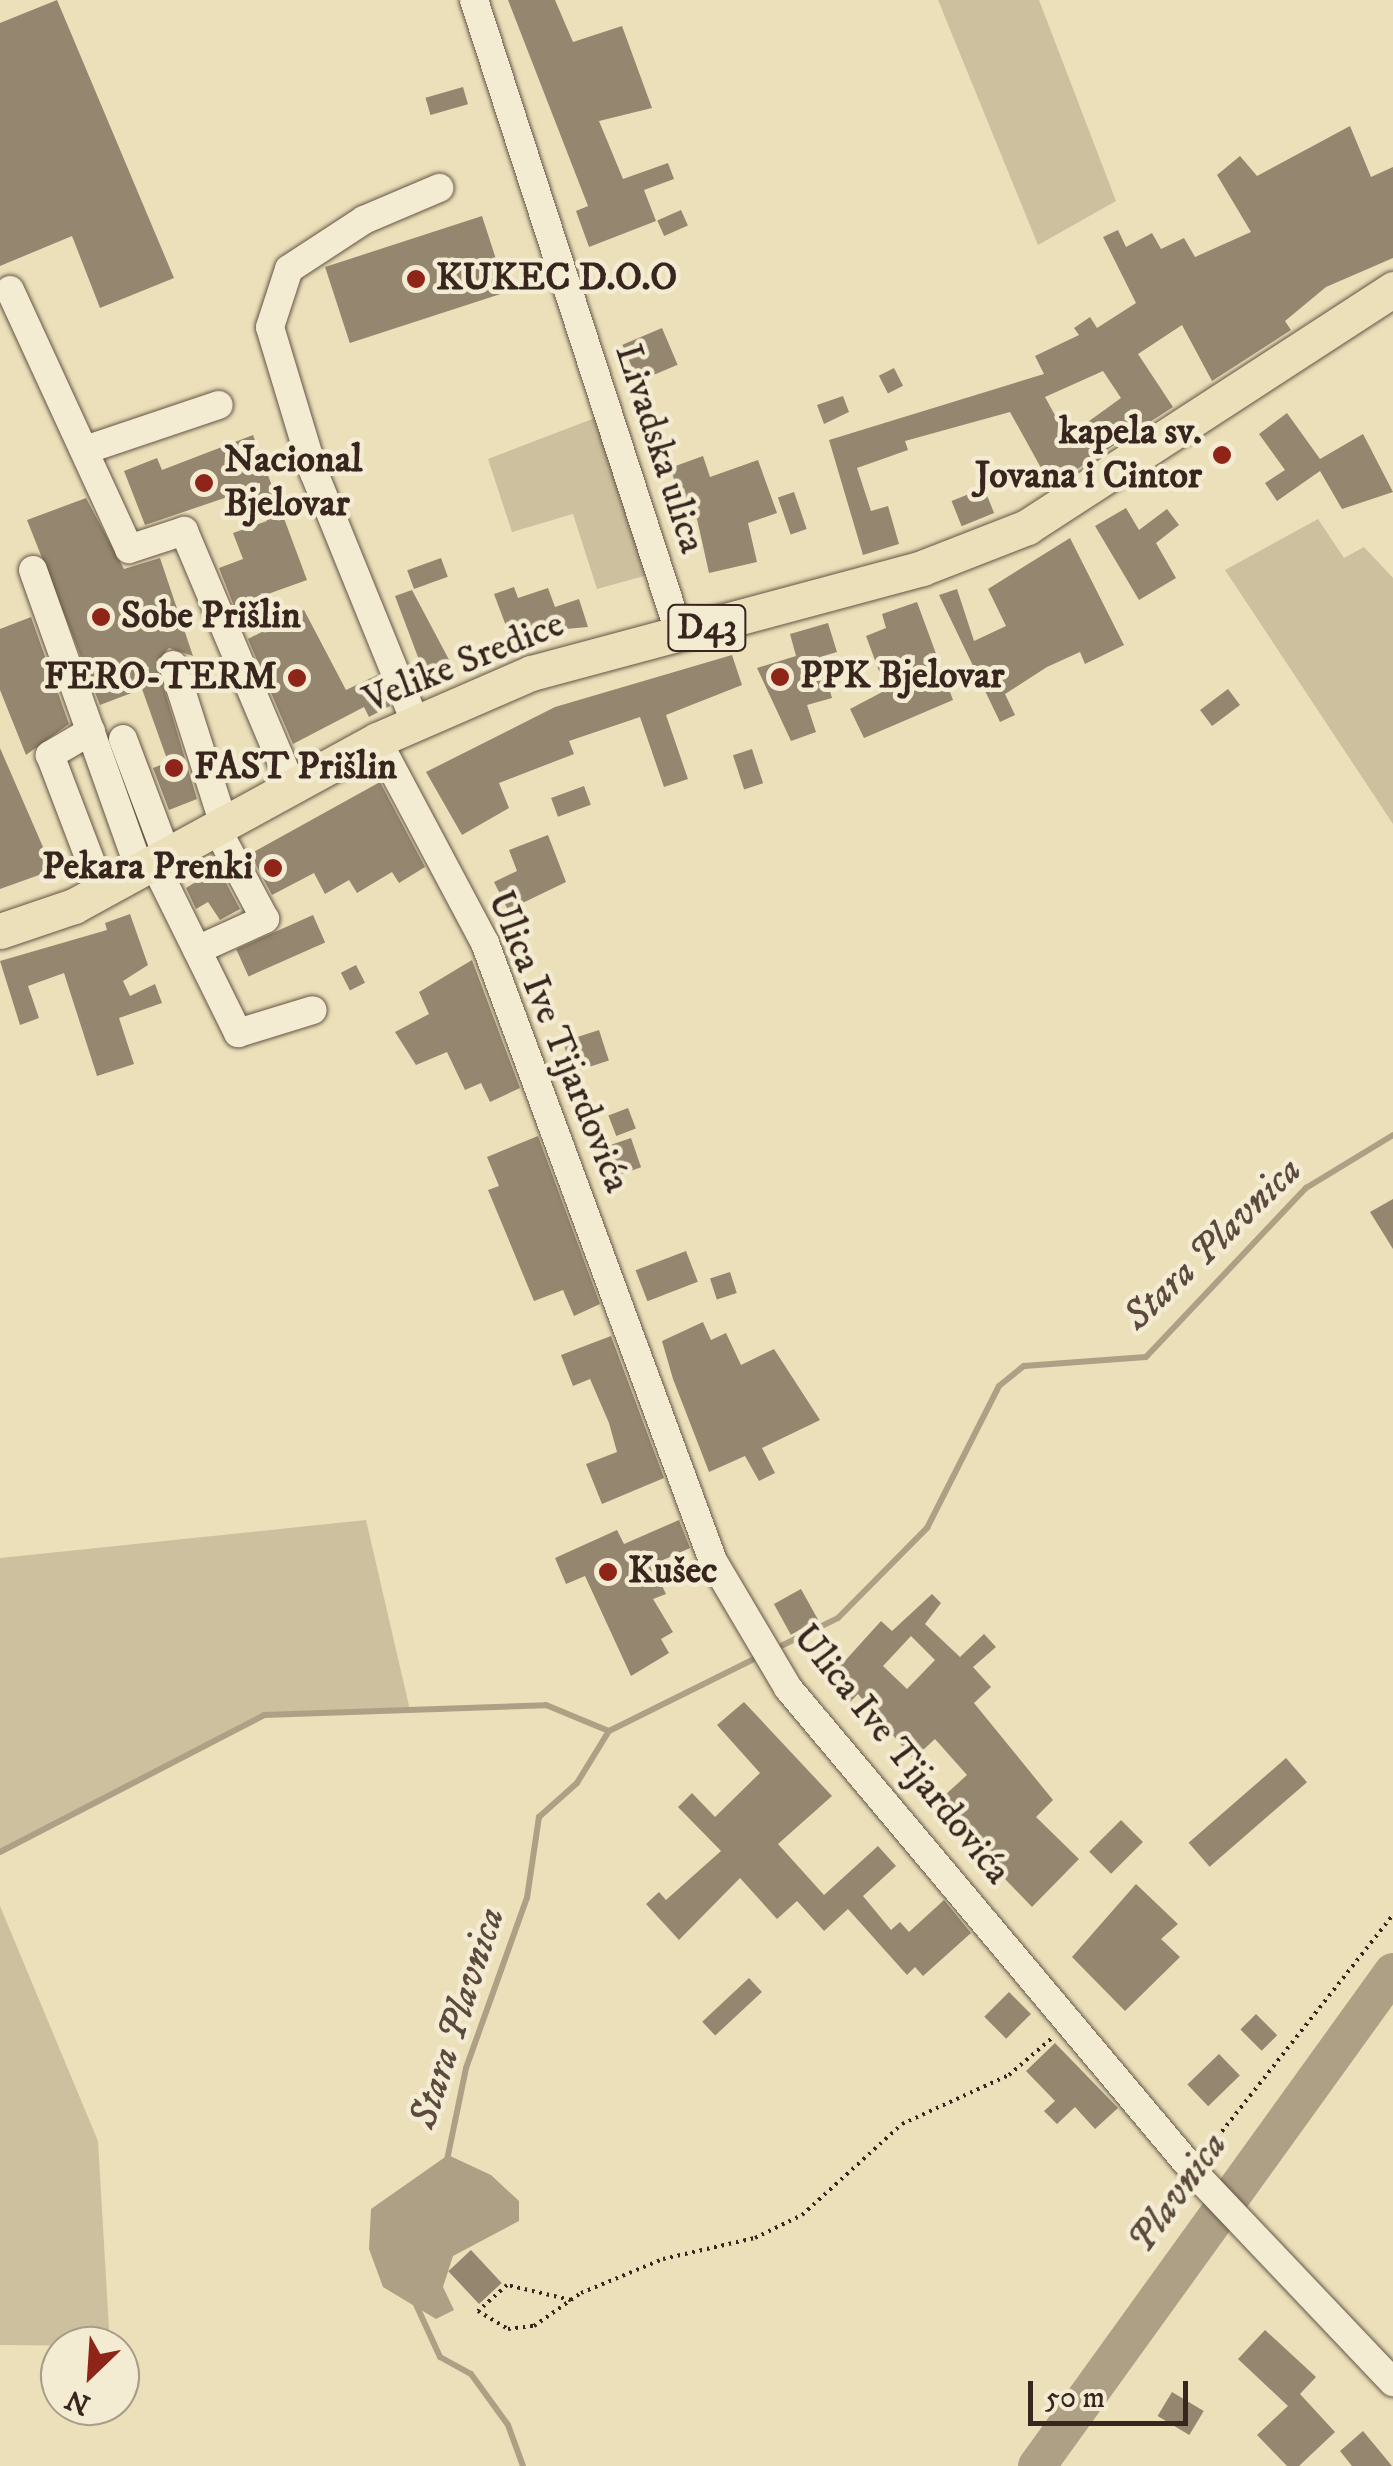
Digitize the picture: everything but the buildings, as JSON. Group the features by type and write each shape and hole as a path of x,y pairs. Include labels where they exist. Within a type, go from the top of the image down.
{"main road":[{"name":"Velike Sredice","path":"0,931 102,891 377,740 531,673 922,568 1027,527 1393,290"}],"street":[{"name":"Livadska ulica","path":"474,0 680,635"},
{"path":"416,724 314,473 270,327 290,269 364,220 439,188"},
{"path":"10,290 129,549 184,531 292,787"},
{"path":"85,450 219,404"},
{"path":"33,570 91,731 238,1033 313,1010"},
{"path":"173,665 220,827 265,919 197,950"},
{"path":"91,731 50,755 102,891"},
{"path":"123,739 154,863"},
{"name":"Ulica Ive Tijardovića","path":"377,740 485,943 713,1561 788,1688 1071,2022 1200,2162 1252,2242 1393,2382"}],"path":[{"path":"1200,2162 1393,1915"},
{"path":"570,2300 508,2284 478,2311 508,2329 534,2326 570,2300 802,2214 902,2124 1009,2076 1071,2022"}],"shaded area":[{"path":"938,0 1039,0 1116,201 1038,245"},
{"path":"608,413 659,572 597,589 573,514 512,532 488,459"},
{"path":"1318,519 1344,558 1364,547 1393,578 1393,824 1225,570"},
{"path":"366,1520 410,1710 264,1715 0,1853 0,1558"},
{"path":"0,1906 98,2141 109,2326 40,2326 40,2345 0,2345"},
{"path":"448,2155 491,2175 519,2201 519,2221 453,2256 443,2287 454,2310 436,2319 383,2287 369,2249 371,2209"}],"waterway":[{"name":"Stara Plavnica","path":"783,1645 838,1618 927,1528 999,1386 1024,1366 1146,1357 1306,1188 1393,1135"},
{"name":"Stara Plavnica","path":"447,2160 466,2068 527,1898 539,1817 577,1783 609,1731 752,1660"},
{"path":"0,1852 264,1715 546,1705 609,1731"},
{"name":"Plavnica","path":"1037,2466 1393,1972"},
{"name":"Stara Plavnica","path":"413,2298 440,2357 471,2374 508,2425 523,2466"}],"place":[{"name":"KUKEC D.O.O","path":"416,279"},
{"name":"kapela sv. Jovana i Cintor","path":"1222,455"},
{"name":"Nacional Bjelovar","path":"204,483"},
{"name":"Sobe Prišlin","path":"101,617"},
{"name":"PPK Bjelovar","path":"780,677"},
{"name":"FERO-TERM","path":"297,678"},
{"name":"FAST Prišlin","path":"174,768"},
{"name":"Pekara Prenki","path":"273,868"},
{"name":"Kušec","path":"608,1572"}]}
